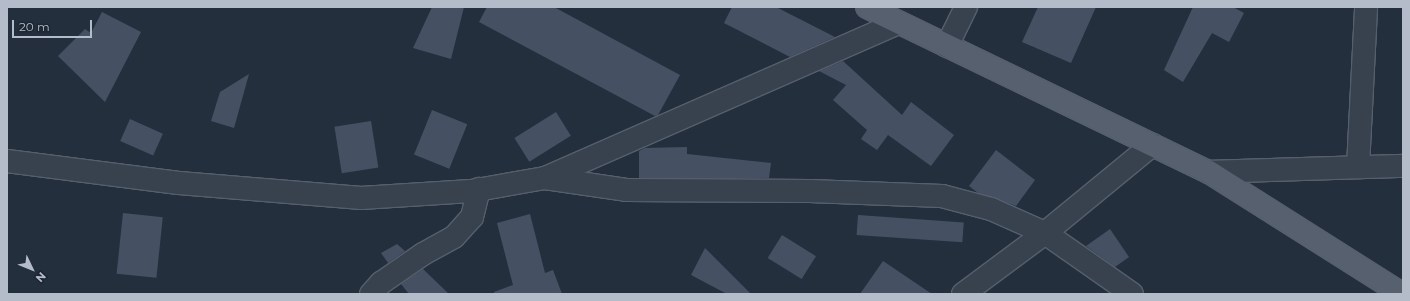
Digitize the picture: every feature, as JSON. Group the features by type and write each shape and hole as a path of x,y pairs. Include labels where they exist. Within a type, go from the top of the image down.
{"main road":[{"path":"867,7 1210,172 1402,294"}],"street":[{"path":"947,46 966,7"},
{"path":"1358,167 1366,7"},
{"path":"7,161 178,183 361,198 479,189 545,178 898,23"},
{"path":"963,294 1045,233 1152,145"},
{"path":"1210,172 1403,166"},
{"path":"545,178 626,190 810,191 942,196 991,209 1045,233 1132,294"},
{"path":"371,294 381,283 423,254 454,237 472,217 479,189"}],"building":[{"path":"432,7 464,7 451,59 413,48"},
{"path":"487,7 554,7 680,75 658,115 655,116 479,22"},
{"path":"732,7 776,7 835,37 790,57 724,23"},
{"path":"1038,7 1096,7 1071,63 1022,42"},
{"path":"1193,7 1233,7 1244,13 1229,42 1212,33 1183,82 1164,70"},
{"path":"102,12 141,32 105,102 58,56 85,29 91,33"},
{"path":"843,61 902,115 911,102 954,135 931,166 888,135 877,150 861,139 867,130 833,100 846,85 819,71"},
{"path":"249,74 234,128 211,121 220,92"},
{"path":"432,110 467,124 449,169 414,155"},
{"path":"556,112 571,136 529,162 514,138"},
{"path":"130,119 163,134 153,156 120,141"},
{"path":"371,121 378,167 342,173 334,127"},
{"path":"687,147 687,154 771,163 769,178 639,178 639,151 645,148"},
{"path":"996,150 1035,180 1016,206 978,193 969,186"},
{"path":"123,213 163,217 156,278 117,274"},
{"path":"530,214 545,273 553,270 562,294 494,294 494,292 513,285 497,223"},
{"path":"858,215 964,222 962,242 857,235"},
{"path":"1110,229 1129,257 1115,267 1086,246"},
{"path":"782,235 816,256 802,279 768,258"},
{"path":"397,244 405,251 388,263 381,253"},
{"path":"705,248 751,294 727,294 691,275"},
{"path":"883,261 932,294 860,294"},
{"path":"423,269 449,294 409,294 401,284"}]}
